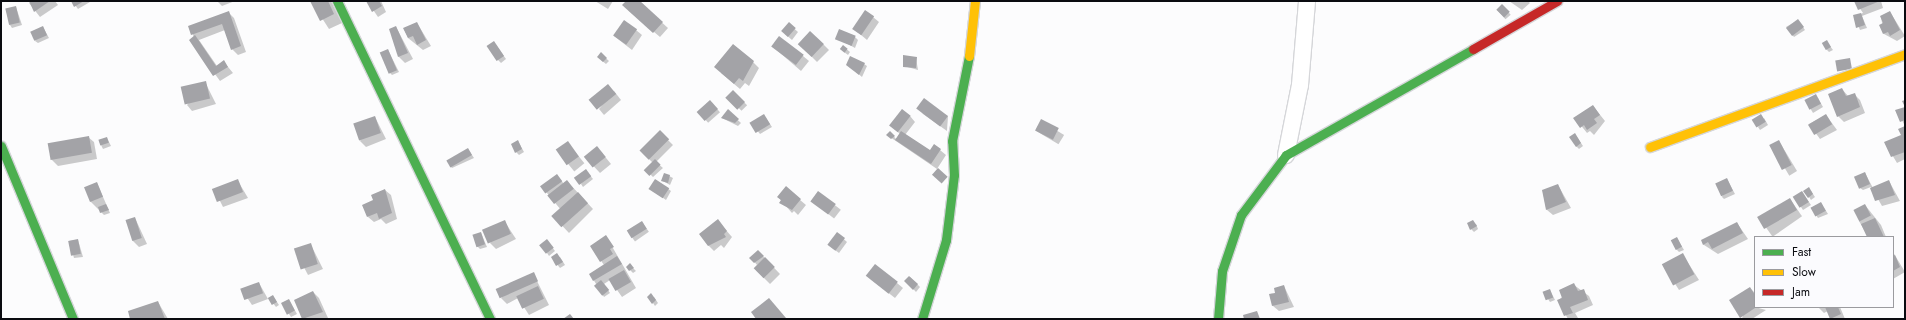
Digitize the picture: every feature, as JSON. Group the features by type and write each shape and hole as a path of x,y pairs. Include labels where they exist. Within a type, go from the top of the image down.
{"street":[{"path":"337,1 490,319"},
{"path":"922,319 946,240 954,175 953,134 967,78 975,1"},
{"path":"1286,155 1300,84 1307,1"},
{"path":"1218,319 1222,271 1241,215 1286,155 1557,1"},
{"path":"1650,147 1905,54"},
{"path":"1,146 73,319"}],"building":[{"path":"29,1 50,1 34,12"},
{"path":"71,1 84,1 74,7"},
{"path":"310,1 328,1 334,14 320,21"},
{"path":"366,1 379,1 382,6 372,12"},
{"path":"626,1 640,1 663,22 653,33 622,5"},
{"path":"1854,1 1880,1 1858,10"},
{"path":"1502,4 1510,12 1504,17 1496,10"},
{"path":"16,6 20,23 9,25 5,8"},
{"path":"865,10 874,16 861,35 852,29"},
{"path":"229,11 241,46 231,50 222,24 191,35 188,26"},
{"path":"1890,11 1900,30 1890,36 1888,32 1883,34 1879,25 1883,23 1880,16"},
{"path":"1861,13 1865,25 1856,28 1853,15"},
{"path":"1798,19 1804,27 1792,36 1786,28"},
{"path":"624,20 637,29 626,45 613,36"},
{"path":"417,22 426,40 417,45 413,36 408,38 403,28"},
{"path":"789,22 796,28 788,37 781,31"},
{"path":"43,26 47,35 34,41 30,32"},
{"path":"396,26 408,53 398,57 389,29"},
{"path":"839,29 856,36 852,46 835,39"},
{"path":"810,31 824,44 812,57 798,44"},
{"path":"195,35 216,66 224,60 228,67 213,76 189,40"},
{"path":"779,36 804,55 796,65 771,46"},
{"path":"1827,40 1831,47 1826,50 1822,43"},
{"path":"494,41 504,56 497,61 487,46"},
{"path":"733,44 754,61 743,81 739,78 734,84 714,67"},
{"path":"843,45 848,49 845,53 840,49"},
{"path":"388,49 397,70 389,74 380,53"},
{"path":"601,52 607,58 603,62 597,57"},
{"path":"903,55 917,57 916,68 903,67"},
{"path":"850,56 865,63 859,75 846,65"},
{"path":"1850,58 1852,69 1837,71 1835,61"},
{"path":"206,81 210,99 185,104 181,87"},
{"path":"608,84 616,94 597,110 589,100"},
{"path":"1842,88 1846,96 1855,93 1860,107 1837,117 1828,94"},
{"path":"733,90 745,102 737,110 725,98"},
{"path":"1816,94 1821,104 1809,110 1804,100"},
{"path":"924,98 948,116 940,126 916,108"},
{"path":"710,100 718,109 705,121 697,112"},
{"path":"1905,100 1905,107 1902,101"},
{"path":"1593,105 1600,115 1594,119 1597,123 1587,130 1584,125 1580,128 1573,118"},
{"path":"1905,107 1905,120 1900,122 1895,110"},
{"path":"728,109 739,119 735,123 721,118"},
{"path":"902,109 911,116 898,132 889,126"},
{"path":"764,114 770,124 756,133 749,123"},
{"path":"1761,114 1766,122 1756,127 1752,120"},
{"path":"1826,114 1832,124 1814,135 1808,125"},
{"path":"375,116 381,133 359,141 353,123"},
{"path":"1041,119 1059,128 1053,140 1035,131"},
{"path":"1905,126 1905,152 1891,157 1884,142 1901,135 1898,129"},
{"path":"660,130 669,139 649,160 639,151"},
{"path":"890,131 895,136 891,139 886,135"},
{"path":"901,131 930,150 934,144 941,149 931,164 895,140"},
{"path":"1575,133 1581,143 1576,147 1569,137"},
{"path":"89,136 92,153 51,160 48,143"},
{"path":"107,137 109,143 100,145 98,140"},
{"path":"518,140 522,149 515,153 511,144"},
{"path":"1779,140 1792,165 1782,170 1769,145"},
{"path":"568,141 579,157 567,165 556,150"},
{"path":"597,146 606,157 593,168 584,157"},
{"path":"468,148 472,155 450,167 446,160"},
{"path":"655,159 661,165 649,176 644,170"},
{"path":"938,168 948,177 942,183 932,175"},
{"path":"586,169 591,176 579,185 574,178"},
{"path":"1865,172 1870,184 1859,189 1854,177"},
{"path":"664,173 670,175 668,183 661,181"},
{"path":"557,174 562,181 545,194 540,186"},
{"path":"1727,178 1733,191 1721,196 1715,183"},
{"path":"238,179 243,192 217,202 212,189"},
{"path":"655,179 669,188 663,198 648,189"},
{"path":"567,180 574,189 554,204 547,195"},
{"path":"1889,180 1895,195 1875,201 1870,188"},
{"path":"97,182 103,197 90,202 84,187"},
{"path":"1558,184 1566,202 1546,210 1542,190"},
{"path":"786,186 801,199 792,210 779,203 781,200 777,197"},
{"path":"1809,187 1813,194 1808,198 1803,191"},
{"path":"385,189 392,213 379,219 377,213 367,217 362,205 373,200 371,195"},
{"path":"818,191 836,204 828,214 810,202"},
{"path":"1802,191 1809,202 1800,208 1793,197"},
{"path":"578,192 588,203 561,227 551,216"},
{"path":"1790,198 1797,210 1764,229 1757,217"},
{"path":"1821,202 1826,211 1815,217 1811,208"},
{"path":"106,204 109,210 100,213 98,207"},
{"path":"1865,204 1871,216 1859,221 1853,210"},
{"path":"135,217 142,238 132,241 125,220"},
{"path":"1875,218 1884,236 1867,236 1861,224"},
{"path":"718,219 727,231 724,234 726,237 708,246 699,234"},
{"path":"505,220 511,234 488,244 482,230"},
{"path":"1473,220 1477,226 1470,230 1467,223"},
{"path":"642,221 647,229 632,238 627,231"},
{"path":"1737,222 1743,233 1712,249 1708,242 1703,245 1701,240"},
{"path":"481,232 485,244 476,247 472,235"},
{"path":"837,232 845,238 835,251 827,245"},
{"path":"606,235 614,247 610,249 613,254 600,262 590,246"},
{"path":"1677,237 1682,247 1676,250 1671,240"},
{"path":"78,239 81,254 71,256 68,241"},
{"path":"547,239 554,248 546,254 539,245"},
{"path":"311,243 318,264 301,269 294,249"},
{"path":"758,250 764,256 754,263 749,258"},
{"path":"557,253 563,262 556,266 551,257"},
{"path":"1683,253 1694,274 1673,285 1662,264"},
{"path":"617,256 622,264 593,281 589,274"},
{"path":"1894,256 1900,267 1894,270"},
{"path":"765,257 775,267 764,278 754,268"},
{"path":"630,263 634,268 629,271 626,267"},
{"path":"875,264 898,282 889,294 866,276"},
{"path":"624,270 631,282 615,291 608,279"},
{"path":"534,272 538,281 500,298 496,289"},
{"path":"909,276 918,284 913,290 904,281"},
{"path":"601,280 609,290 602,296 594,286"},
{"path":"259,282 263,293 244,300 240,289"},
{"path":"1574,283 1578,291 1584,289 1588,300 1570,307 1573,313 1564,316 1557,300 1562,298 1559,290"},
{"path":"1284,285 1289,302 1272,306 1269,294 1275,293 1274,288"},
{"path":"538,286 544,299 522,309 516,296"},
{"path":"1750,287 1754,293 1755,308 1740,318 1729,300"},
{"path":"1550,289 1553,297 1546,300 1543,292"},
{"path":"313,291 323,312 302,319 294,300"},
{"path":"651,293 656,300 652,304 647,297"},
{"path":"273,295 277,302 272,305 268,298"},
{"path":"769,298 786,318 785,319 756,319 751,312"},
{"path":"289,299 295,311 287,315 281,303"},
{"path":"158,301 165,319 130,319 128,311"},
{"path":"1825,308 1838,308 1841,314 1830,319"},
{"path":"1257,311 1260,319 1244,319 1243,315"},
{"path":"570,314 574,319 563,319"}],"traffic: fast":[{"path":"337,1 490,319"},
{"path":"1218,319 1222,271 1241,215 1286,155 1473,49"},
{"path":"922,319 946,240 954,175 952,141 969,56"},
{"path":"1,146 73,319"}],"traffic: slow":[{"path":"969,56 975,1"},
{"path":"1650,147 1905,54"}],"traffic: jam":[{"path":"1473,49 1557,1"}]}
